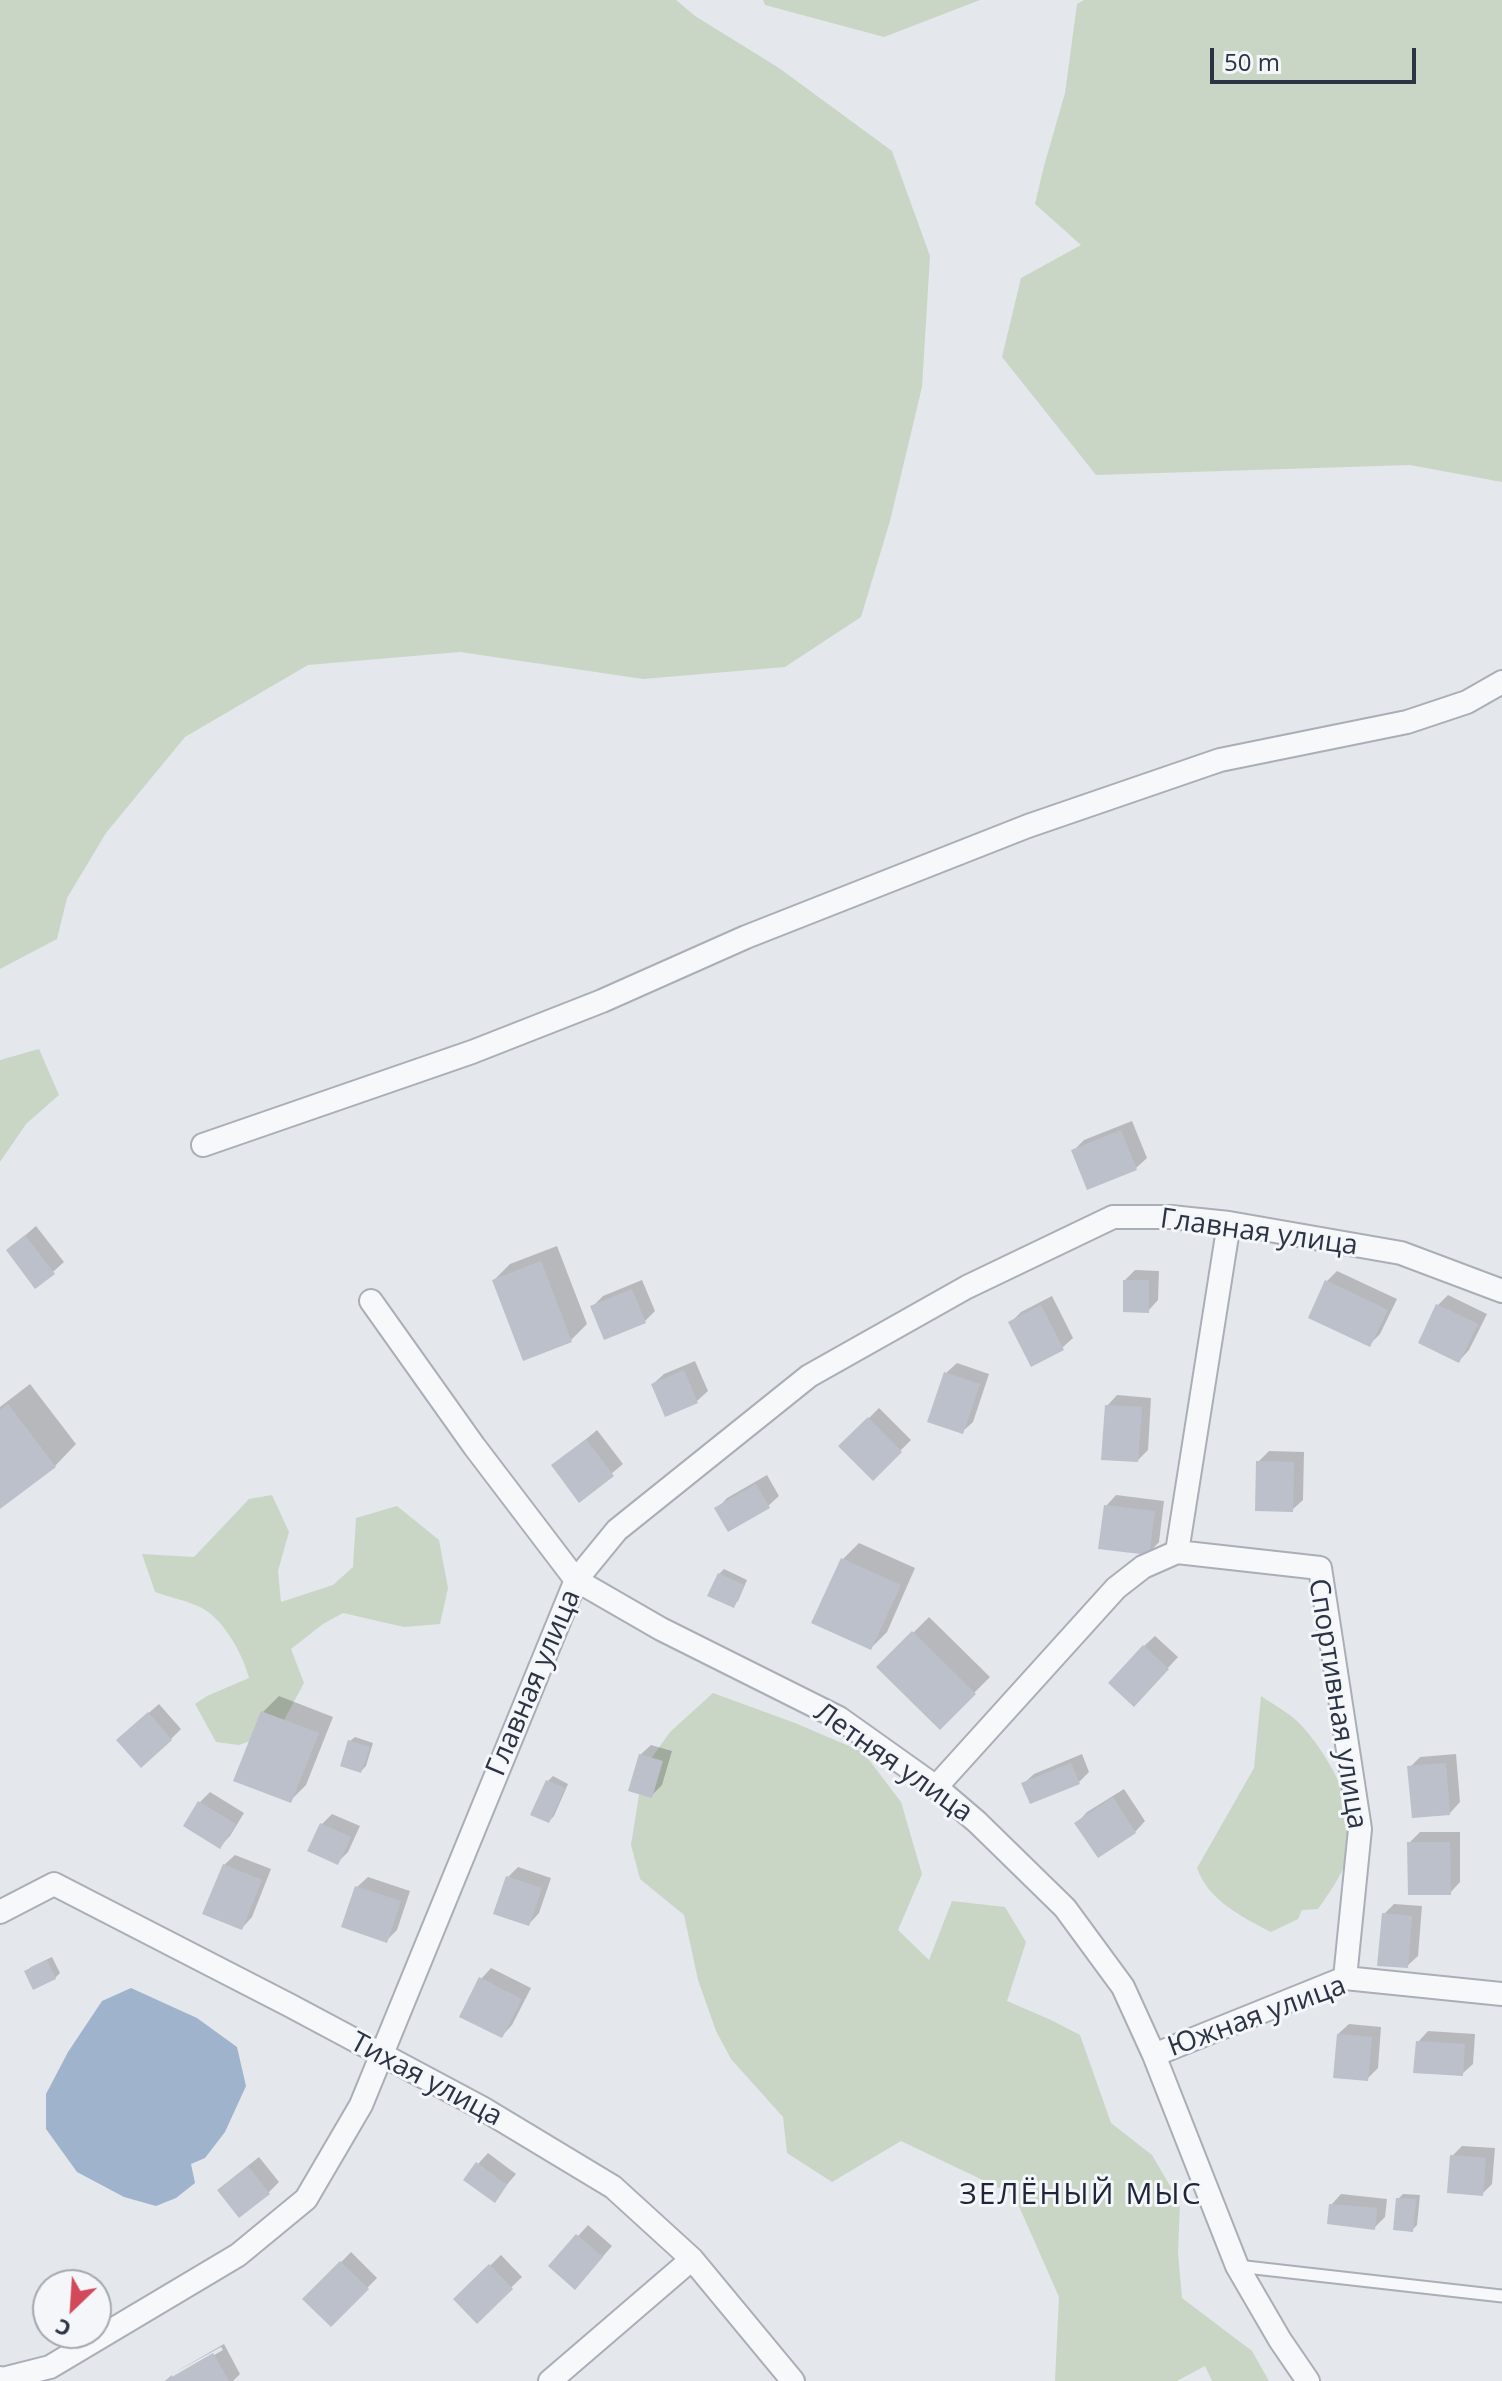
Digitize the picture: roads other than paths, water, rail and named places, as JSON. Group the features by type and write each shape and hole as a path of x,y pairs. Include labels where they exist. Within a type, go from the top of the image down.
{"street":[{"path":"203,1145 545,1024 746,937 1028,826 1220,760 1407,722 1467,702 1502,682"},
{"name":"Главная улица","path":"0,2378 50,2367 238,2255 306,2199 361,2105 576,1580 617,1530 809,1376 967,1287 1113,1217 1171,1217 1229,1223 1401,1253 1502,1291"},
{"path":"936,1787 1116,1588 1143,1567 1177,1552 1229,1223"},
{"name":"Летняя улица","path":"371,1301 474,1446 576,1580 661,1629 839,1718 936,1787 977,1822 1065,1908 1123,1987 1154,2055 1237,2266 1308,2381"},
{"name":"Спортивная улица","path":"1177,1552 1320,1568 1360,1829 1345,1978"},
{"name":"Тихая улица","path":"0,1912 54,1884 482,2108 613,2187 692,2259 793,2381"},
{"name":"Южная улица","path":"1154,2055 1345,1978 1502,1994"},
{"path":"550,2381 692,2259"}],"lane":[{"path":"1237,2266 1502,2296"}],"water":[{"path":"131,1988 197,2018 237,2047 246,2086 225,2132 205,2158 191,2164 195,2183 176,2198 156,2206 124,2197 77,2172 46,2129 46,2094 68,2052 102,2001"}],"district":[{"name":"ЗЕЛЁНЫЙ МЫС","path":"1081,2195"}]}
